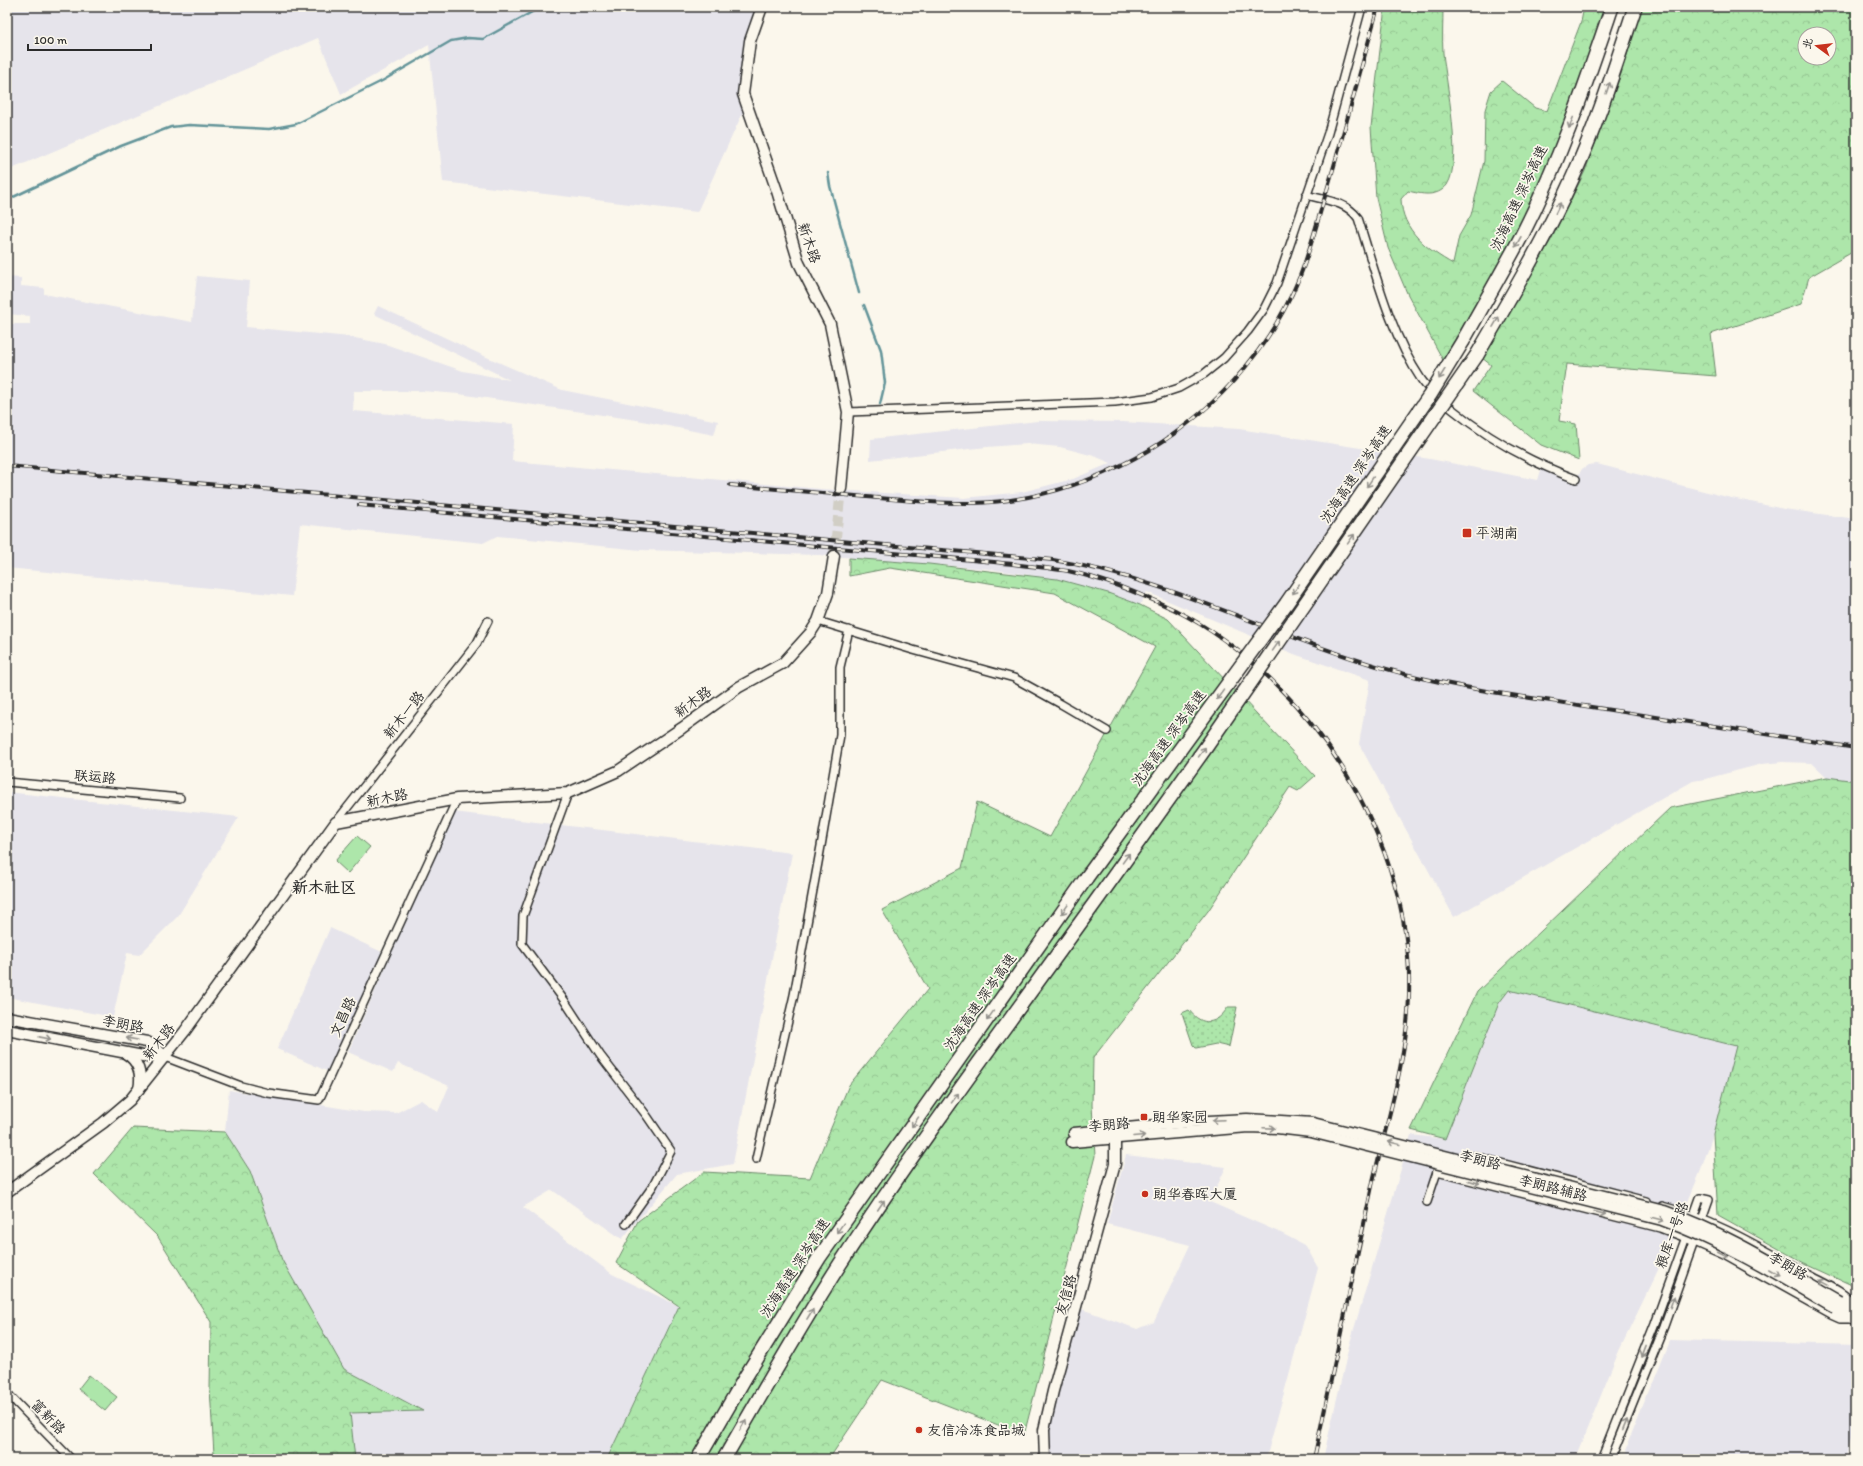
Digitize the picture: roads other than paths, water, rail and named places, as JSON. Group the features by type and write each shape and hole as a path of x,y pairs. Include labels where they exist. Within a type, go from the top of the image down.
{"highway":[{"name":"沈海高速 深岑高速","path":"698,1459 746,1376 819,1258 1087,877 1286,604 1430,395 1463,341 1530,218 1584,89 1612,7"},
{"path":"724,1459 759,1397 840,1264 934,1127 1213,738 1476,355 1538,248 1573,177 1602,105 1635,7"}],"street":[{"name":"新木路","path":"762,7 750,41 743,94 777,191 800,263 830,324 848,412 841,489"},
{"path":"848,412 1115,402 1152,397 1179,388 1204,374 1224,358 1248,331 1264,309 1277,283 1328,133 1362,7"},
{"path":"1306,195 1340,204 1354,213 1358,218 1379,286 1401,341 1421,380 1438,398 1468,422 1514,452 1542,466 1576,479"},
{"name":"新木路","path":"7,1192 117,1113 138,1090 165,1057 336,822 457,799 568,793 618,771 739,687 783,663 811,632 818,621 828,593 834,556"},
{"name":"新木一路","path":"336,822 477,643 488,621"},
{"path":"818,621 1014,678 1107,731"},
{"path":"756,1159 794,995 821,846 840,735 840,667 849,630"},
{"name":"联运路","path":"7,782 180,798"},
{"path":"568,793 523,916 522,944 564,1000 600,1055 647,1116 671,1151 654,1186 626,1224"},
{"name":"文昌路","path":"165,1057 242,1086 268,1093 319,1100 457,799"},
{"name":"李朗路","path":"7,1017 148,1042 165,1057"},
{"name":"李朗路","path":"7,1030 148,1057 165,1057"},
{"path":"123,1052 130,1056 138,1067 140,1081 138,1090"},
{"name":"李朗路","path":"1312,1128 1248,1127 1112,1138 1073,1138 1190,1122 1247,1119 1312,1128 1662,1220 1728,1248 1838,1305 1856,1316"},
{"name":"友信路","path":"1039,1459 1038,1430 1046,1391 1109,1164 1112,1138"},
{"name":"友信路","path":"1045,1459 1044,1430 1053,1391 1115,1164 1112,1138"},
{"name":"李朗路辅路","path":"1437,1172 1474,1156 1667,1207 1701,1219 1766,1250 1843,1294 1856,1306"},
{"path":"1427,1202 1437,1172"},
{"name":"李朗路辅路","path":"1437,1172 1660,1228 1724,1255 1831,1315 1840,1319 1856,1316"},
{"name":"粮库一号路","path":"1601,1459 1655,1323 1700,1198 1709,1200 1693,1241 1664,1326 1610,1459"},
{"name":"富新路","path":"7,1394 71,1459"}],"waterway":[{"path":"7,200 121,146 171,127 189,125 269,129 296,124 382,81 451,41 468,38 483,39 541,7"},
{"path":"828,173 830,186 859,293"},
{"path":"864,305 881,350 885,383 880,404"}],"tunnel":[{"path":"834,556 841,489"}],"railway":[{"path":"730,485 933,502 993,502 1035,495 1076,484 1116,468 1135,458 1188,424 1233,381 1253,357 1271,332 1287,305 1300,276 1311,244 1378,7"},
{"path":"7,466 1053,560 1099,569 1143,582 1317,646 1360,661 1405,674 1517,696 1856,748"},
{"path":"359,505 994,562 1068,571 1095,578 1149,598 1175,610 1224,640 1269,678 1310,722 1344,771 1373,824 1394,880 1406,938 1409,996 1400,1068 1365,1220 1314,1459"}],"place":[{"name":"平湖南","path":"1467,533"},
{"name":"朗华家园","path":"1144,1117"},
{"name":"朗华春晖大厦","path":"1145,1194"},
{"name":"友信冷冻食品城","path":"919,1430"}],"district":[{"name":"新木社区","path":"324,887"}]}
